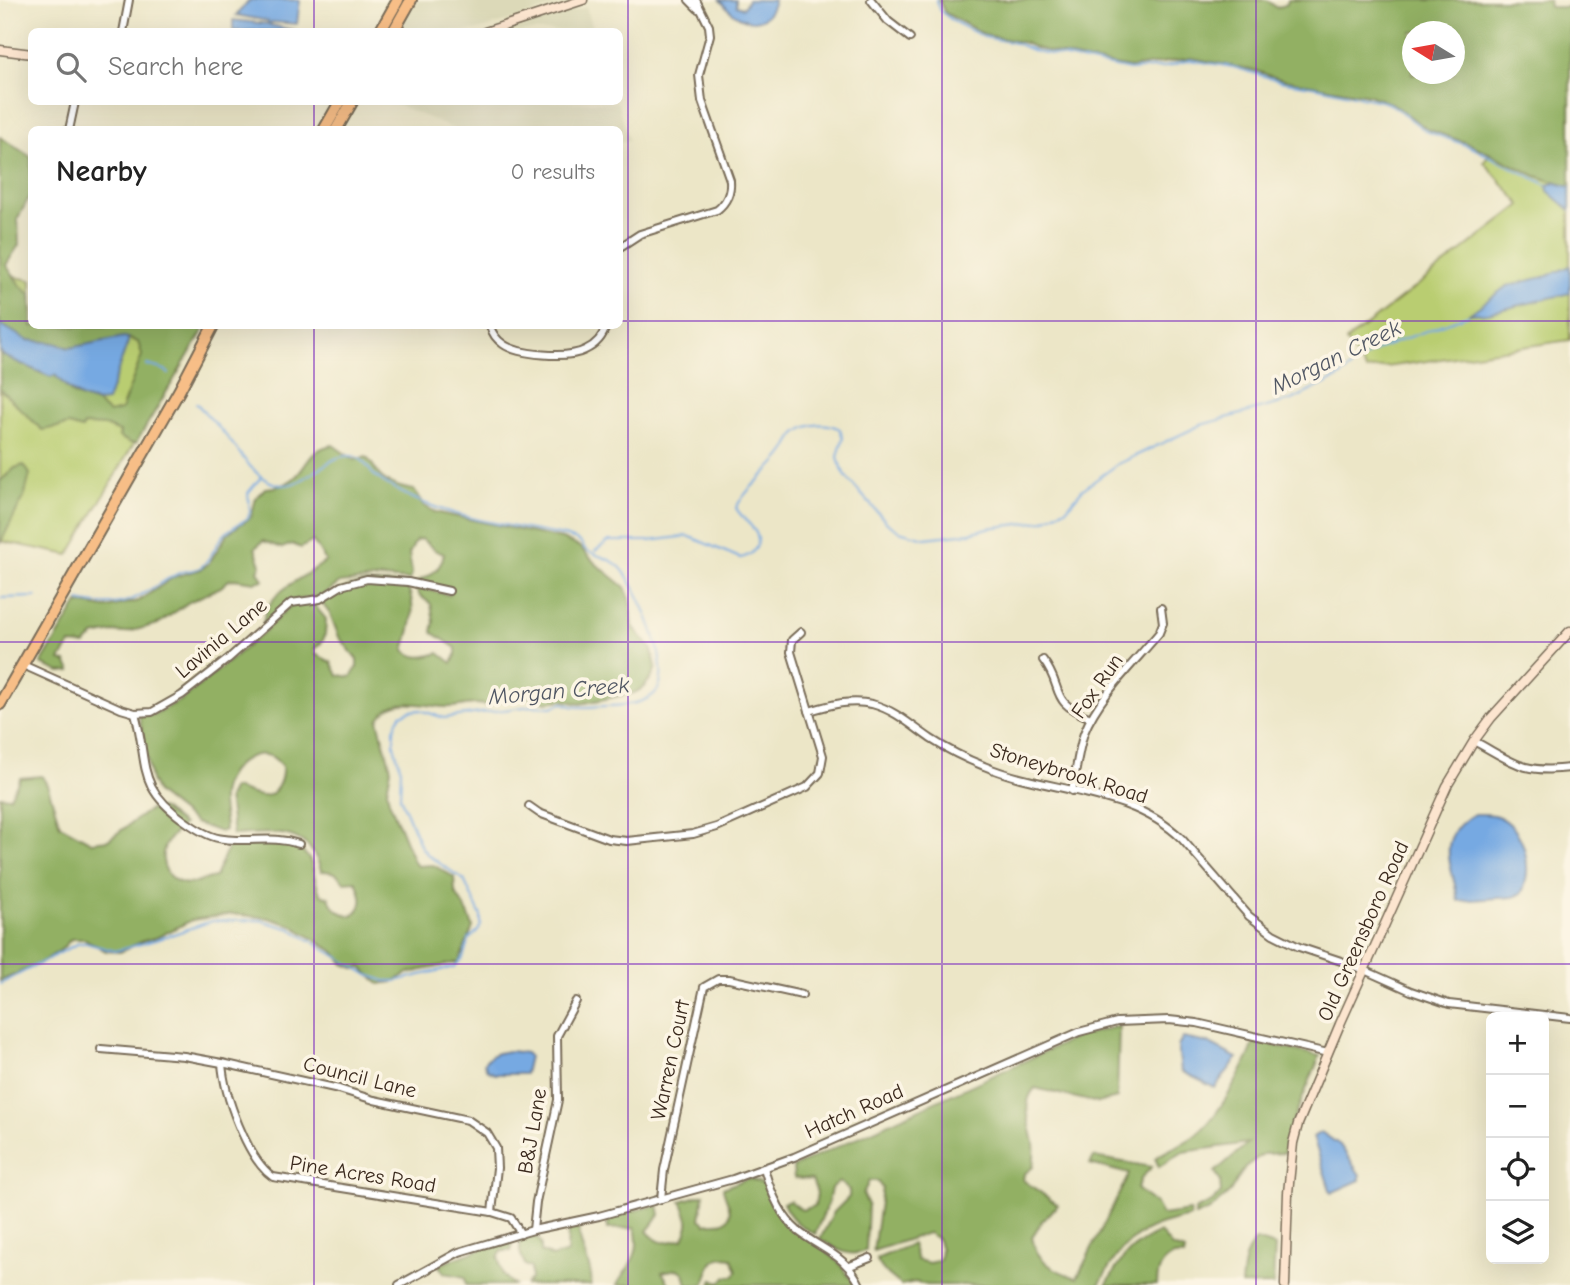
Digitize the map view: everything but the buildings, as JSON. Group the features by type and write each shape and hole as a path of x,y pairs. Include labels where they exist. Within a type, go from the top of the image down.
{"highway":[{"path":"382,28 398,0"},
{"path":"395,28 411,0"},
{"path":"326,126 338,105"},
{"path":"338,126 350,105"},
{"path":"0,704 179,391 211,329"},
{"path":"179,391 218,329"}],"street":[{"path":"124,28 129,0"},
{"path":"497,28 583,0"},
{"path":"623,245 639,234 717,210 724,204 730,192 730,180 702,102 699,75 710,35 709,26 690,0"},
{"path":"696,0 699,10"},
{"path":"871,0 888,21 910,37"},
{"path":"0,50 28,54"},
{"path":"70,126 74,105"},
{"path":"491,329 495,337 511,348 522,352 554,355 582,352 597,342 604,329"},
{"name":"Lavinia Lane","path":"135,713 152,712 182,695 228,659 291,603 320,599 341,586 367,579 387,579 449,591"},
{"name":"Fox Run","path":"1072,791 1081,742 1091,718 1159,633 1163,623 1161,608"},
{"name":"Old Greensboro Road","path":"1285,1285 1288,1193 1293,1143 1298,1124 1364,970 1447,786 1474,741 1503,704 1570,631"},
{"path":"529,806 552,818 618,841 710,830 800,790 816,779 822,767 823,756 791,652 792,640 800,632"},
{"path":"1042,660 1063,701 1072,710 1091,718"},
{"path":"23,664 135,713 150,785 157,798 188,823 222,839 268,838 299,845"},
{"name":"Stoneybrook Road","path":"809,711 850,702 880,706 969,760 1017,778 1134,807 1160,821 1182,839 1239,906 1261,925 1298,947 1449,1004 1570,1018"},
{"path":"1474,741 1521,767 1540,770 1570,768"},
{"name":"Warren Court","path":"661,1199 664,1170 704,988 718,979 729,979 802,995"},
{"name":"B&J Lane","path":"533,1230 536,1202 558,1100 557,1036 576,1001"},
{"name":"Hatch Road","path":"399,1285 459,1252 533,1230 733,1180 794,1157 1079,1032 1108,1024 1143,1019 1197,1023 1328,1053"},
{"name":"Council Lane","path":"101,1049 184,1056 222,1063 339,1089 374,1100 445,1114 477,1125 492,1140 497,1154 492,1212"},
{"name":"Pine Acres Road","path":"222,1063 226,1093 247,1142 259,1166 273,1177 492,1212"},
{"path":"764,1168 784,1216 796,1229 850,1266 860,1285"},
{"path":"492,1212 511,1219 521,1234"},
{"path":"850,1266 870,1258"}],"shaded area":[{"path":"417,0 575,0 485,28 400,28"},
{"path":"586,7 593,28 520,28"},
{"path":"398,105 618,105 629,140 623,142 623,126 447,126"}],"green space":[{"path":"939,0 1267,0 1277,8 1287,4 1288,0 1549,0 1550,7 1570,5 1570,187 1536,176 1472,145 1427,129 1393,104 1368,95 1283,80 1256,71 1192,58 1130,68 1080,59 985,35 945,13"},
{"path":"1417,0 1570,18 1570,340 1366,370 1346,341 1521,205 1484,162 1493,149 1391,90 1402,52 1402,84 1465,84 1465,21 1411,21"},
{"path":"0,137 28,155 28,200 18,218 19,245 6,265 28,292 28,329 204,329 136,443 130,443 119,437 120,432 105,426 84,425 82,429 69,425 42,430 0,389 0,351 4,356 43,374 55,375 74,395 97,403 109,413 121,410 142,355 138,342 124,337 70,348 55,343 27,340 0,324"},
{"path":"0,274 28,279 28,329 200,329 69,555 0,541"},
{"path":"333,445 354,460 366,457 380,476 388,482 414,490 424,506 435,512 562,539 580,547 625,587 630,599 633,626 652,650 656,667 652,677 643,688 634,693 580,704 562,700 547,702 527,697 508,698 487,706 473,704 449,707 410,703 392,707 378,720 391,769 387,790 389,801 414,862 417,866 433,865 454,877 455,892 473,927 459,962 409,973 393,982 379,984 361,967 356,969 344,964 333,951 291,925 269,918 232,914 192,920 120,952 106,951 85,939 71,939 62,949 39,964 0,981 0,796 10,797 20,778 42,776 60,825 91,842 108,840 149,810 161,808 183,825 167,842 163,854 164,867 176,881 190,884 215,877 229,845 274,842 296,847 305,854 311,863 321,895 329,897 337,910 351,916 359,909 361,896 356,881 344,882 334,873 321,871 308,846 298,839 274,833 233,835 228,798 233,788 261,796 271,794 278,786 282,771 282,766 275,759 270,756 253,756 237,765 231,772 223,789 225,830 220,832 195,823 157,793 151,780 139,715 153,715 183,699 263,633 291,605 312,602 326,619 323,639 315,648 315,654 331,662 338,675 351,677 357,668 357,659 339,637 321,599 352,585 406,584 412,609 411,626 404,650 416,656 439,653 452,663 456,648 432,632 434,622 431,604 419,595 415,587 450,595 451,590 417,582 437,569 444,554 422,539 416,540 409,554 412,573 410,580 382,578 340,583 321,596 289,601 263,624 270,603 278,594 326,561 313,541 301,548 292,544 282,548 263,541 255,548 261,565 258,571 263,580 229,580 221,587 189,602 158,624 124,633 94,636 85,645 70,644 60,660 66,662 71,671 60,672 41,664 78,603 106,608 138,601 174,577 201,569 209,563 228,533 251,517 256,498 265,488 280,486 290,481 314,454"},
{"path":"24,465 30,474 25,494 0,544 0,481 15,468"},
{"path":"1119,1026 1117,1098 1098,1103 1035,1088 1028,1101 1034,1158 1033,1167 1024,1174 1023,1180 1058,1205 1042,1221 1032,1237 1034,1246 1048,1264 1077,1278 1129,1174 1090,1164 1094,1157 1152,1167 1142,1177 1137,1189 1156,1204 1162,1215 1190,1211 1190,1217 1158,1226 1135,1238 1125,1246 1099,1285 927,1285 915,1282 901,1285 883,1270 876,1259 912,1244 917,1260 929,1263 940,1260 941,1249 937,1238 928,1233 873,1251 882,1188 877,1181 869,1181 863,1194 868,1205 866,1250 860,1253 842,1251 820,1239 834,1212 849,1197 849,1190 839,1182 831,1188 815,1234 796,1222 786,1209 783,1203 790,1201 802,1210 815,1206 817,1193 812,1180 794,1178 793,1167 1079,1036"},
{"path":"1255,1041 1320,1056 1292,1123 1284,1153 1263,1154 1245,1167 1230,1192 1210,1210 1195,1216 1195,1210 1212,1202 1221,1193 1220,1180 1215,1172 1248,1143 1183,1152 1159,1167 1155,1158 1193,1137 1212,1119 1237,1079"},
{"path":"748,1178 765,1184 781,1215 838,1261 855,1285 711,1285 713,1279 719,1282 734,1276 737,1271 732,1258 725,1257 712,1264 704,1285 687,1285 684,1273 678,1269 662,1272 670,1285 617,1285 636,1252 637,1237 635,1228 608,1229 607,1217 658,1205 660,1215 647,1231 663,1242 683,1239 688,1220 681,1201 704,1194 700,1219 706,1224 724,1222 728,1219 730,1210 723,1188"},
{"path":"579,1228 591,1285 526,1285 531,1278 531,1268 525,1265 520,1252 520,1239 536,1236 541,1243 541,1253 551,1257 567,1253 568,1230"},
{"path":"1160,1232 1172,1247 1185,1251 1184,1256 1172,1257 1163,1263 1157,1285 1106,1285 1128,1253"},
{"path":"514,1240 511,1251 502,1251 498,1257 503,1275 514,1285 466,1285 465,1277 445,1273 438,1265 502,1241"},
{"path":"1256,1240 1275,1246 1273,1285 1241,1285 1246,1255"}],"water":[{"path":"250,0 300,0 297,24 271,22 270,25 284,28 233,28 233,20 268,24 268,21 236,15"},
{"path":"720,0 736,0 736,6 743,8 748,0 774,0 770,11 764,17 750,21 734,14"},
{"path":"1556,183 1570,187 1570,210 1548,191 1547,185"},
{"path":"1570,266 1570,293 1488,313 1469,314 1507,286 1547,276"},
{"path":"0,324 27,340 55,343 69,348 128,338 107,401 84,398 55,375 51,377 4,356 0,351"},
{"path":"1474,814 1497,816 1506,821 1520,838 1527,861 1525,884 1521,894 1458,901 1450,864 1450,843 1461,823"},
{"path":"1183,1038 1208,1043 1237,1058 1215,1088 1181,1071 1178,1045"},
{"path":"510,1051 526,1053 529,1056 525,1074 495,1074 487,1070 484,1063 489,1057"},
{"path":"1321,1132 1340,1145 1360,1175 1360,1180 1331,1193 1313,1137"}],"waterway":[{"path":"936,0 940,11 984,37 1015,43 1035,51 1130,70 1164,67 1190,60 1233,67 1284,82 1384,102 1426,131 1471,147 1547,185"},
{"name":"Morgan Creek","path":"595,551 609,541 649,541 688,536 740,558 749,555 755,549 758,538 736,508 746,493 780,458 796,434 819,424 840,429 843,438 838,457 841,468 888,524 899,531 925,538 1043,521 1067,508 1083,489 1118,464 1201,425 1292,400 1341,376 1358,361 1381,348 1468,315"},
{"path":"147,365 165,370 169,374"},
{"name":"Morgan Creek","path":"0,984 79,943 115,951 212,921 260,920 291,929 368,975 385,981 396,981 454,967 463,958 469,939 478,931 481,916 464,880 429,856 421,847 400,797 401,770 394,745 394,730 401,715 420,710 444,718 532,706 552,707 563,703 579,707 625,705 646,700 656,692 661,681 658,648 636,591 620,567 586,550 578,541 468,517 432,506 388,485 374,475 362,460 349,456 339,457 296,482 285,485 273,483 251,468 226,435 196,403"},
{"path":"79,601 97,604 122,603 182,572 201,567 224,534 248,518 248,493 261,477"},
{"path":"0,598 36,597"}]}
